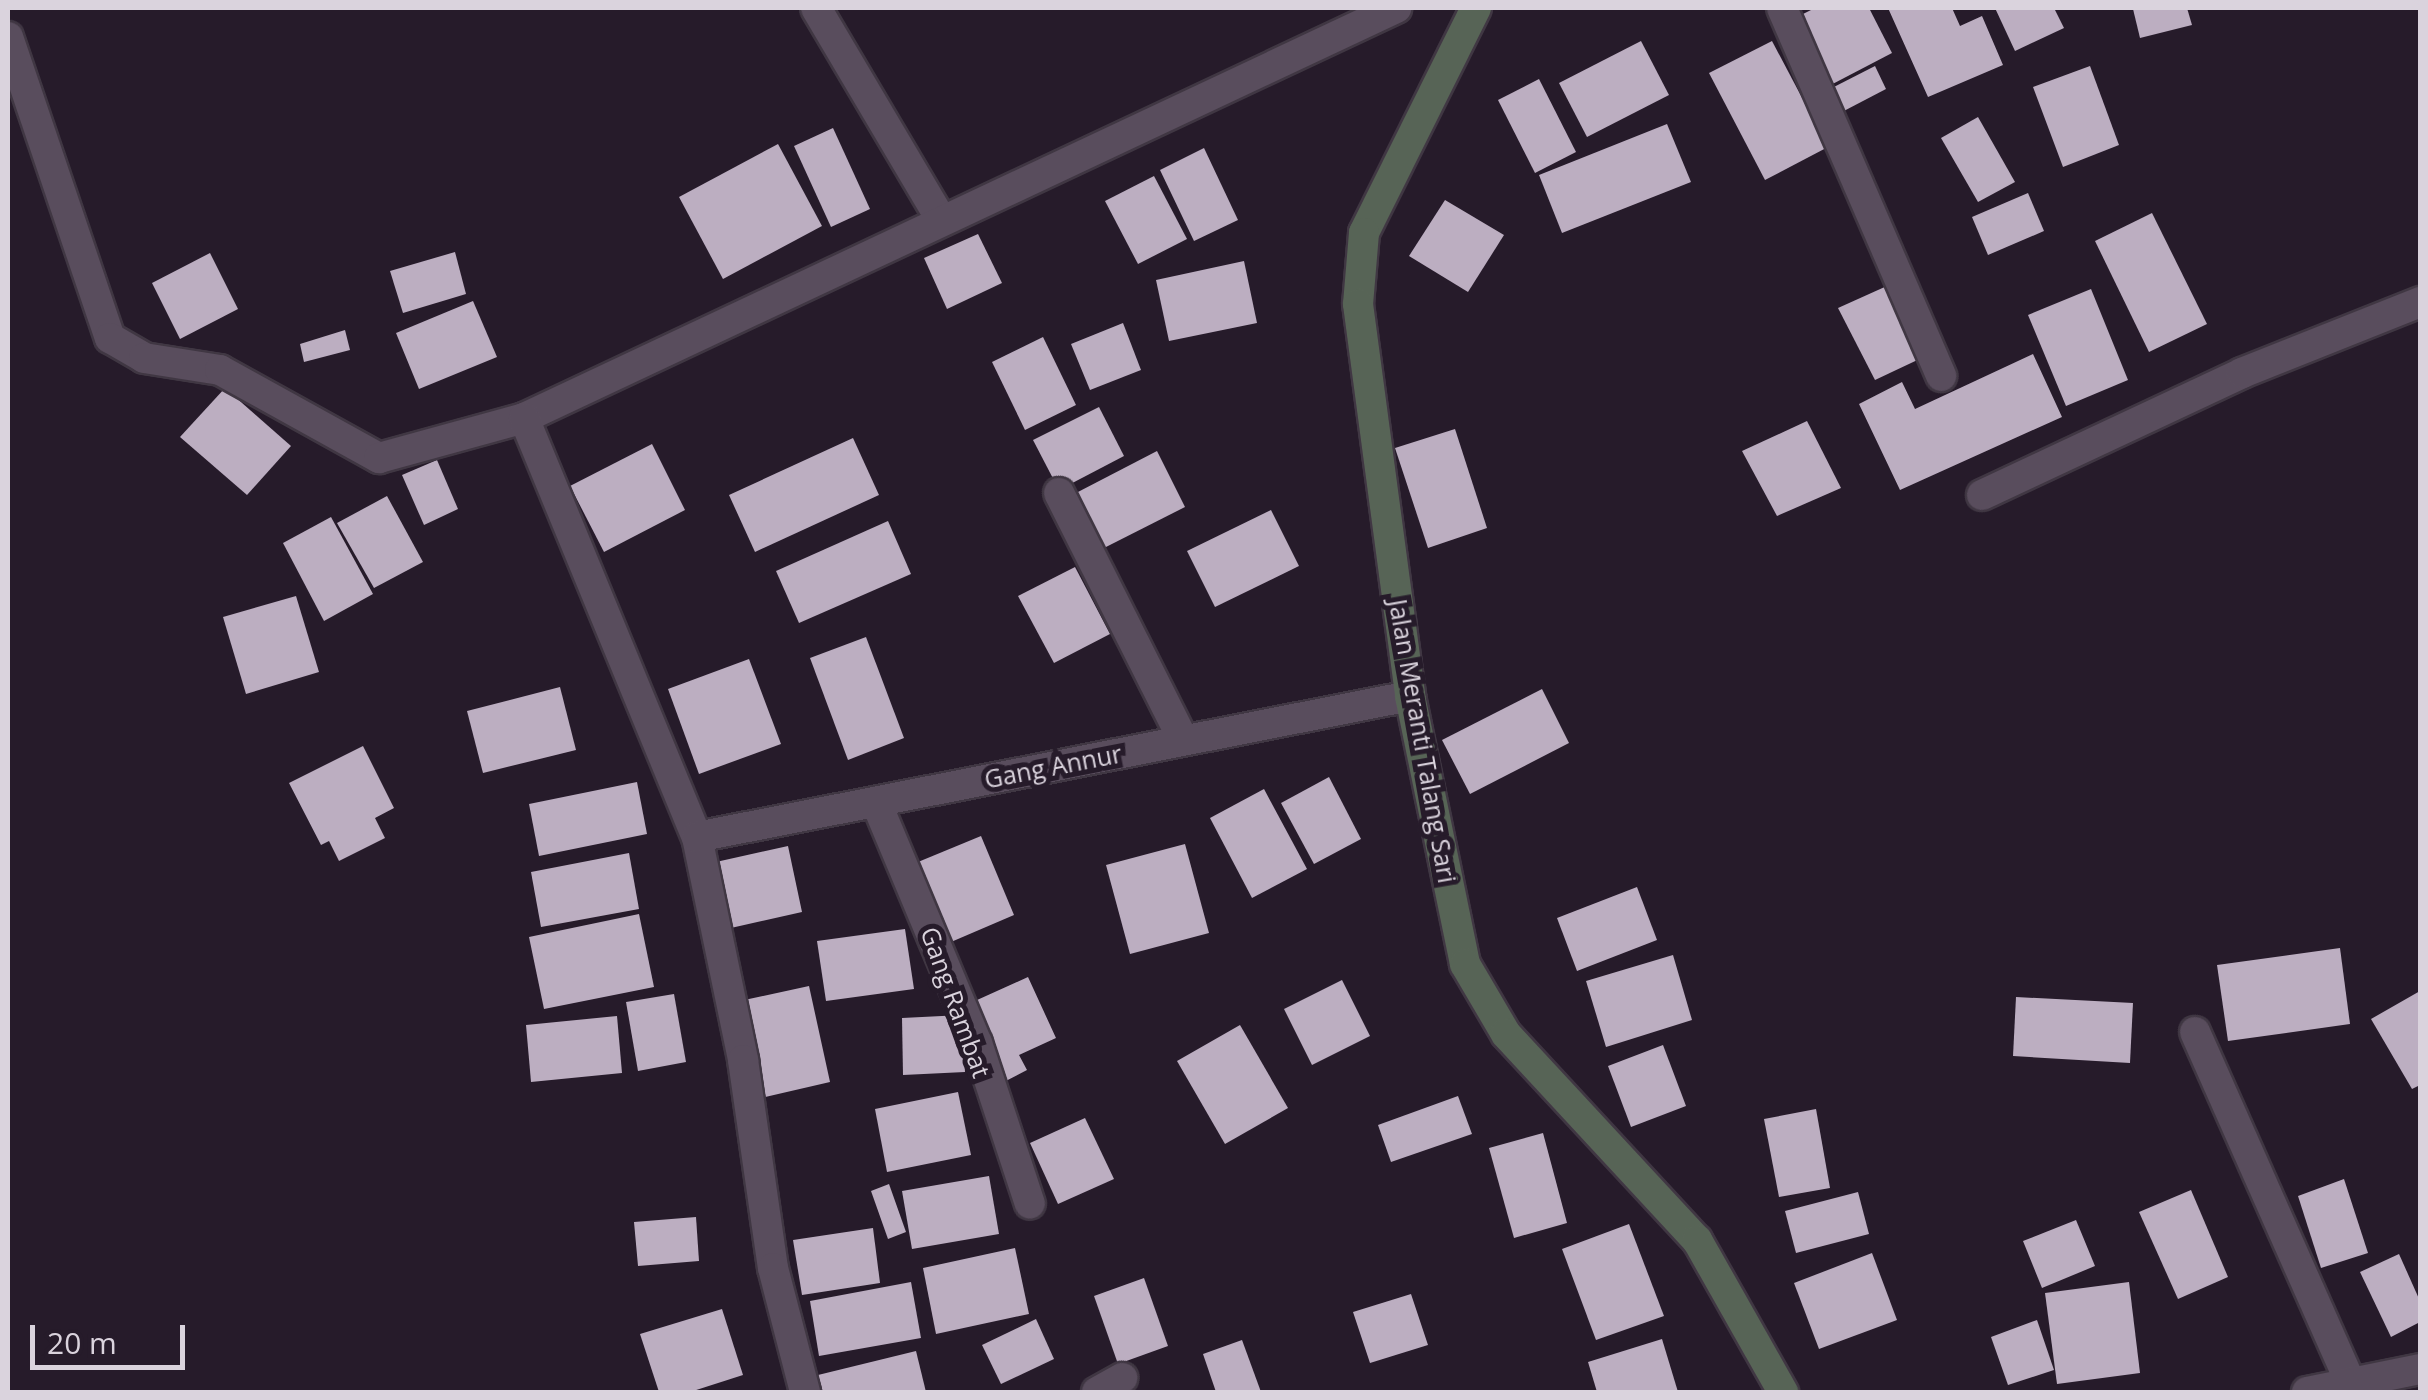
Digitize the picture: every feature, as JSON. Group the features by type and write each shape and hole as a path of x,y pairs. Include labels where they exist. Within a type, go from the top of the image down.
{"street":[{"path":"816,8 942,221"},
{"path":"8,38 101,325 124,352 220,370 371,458 524,418 1396,8"},
{"name":"Jalan Meranti Talang Sari","path":"1476,8 1380,198 1360,261 1360,358 1410,696 1480,1000 1698,1240 1783,1392"},
{"path":"1782,8 1941,376"},
{"path":"1982,495 2242,373 2420,302"},
{"path":"524,418 696,837 743,1060 773,1268 806,1392"},
{"path":"1059,494 1184,740"},
{"name":"Gang Annur","path":"696,837 1410,696"},
{"name":"Gang Rambat","path":"876,802 977,1043 1030,1204"},
{"path":"2195,1032 2351,1384"},
{"path":"2307,1392 2420,1369"}],"building":[{"path":"1815,8 1869,8 1892,53 1823,89 1789,21"},
{"path":"1888,8 1952,8 1960,26 1982,16 2003,65 1928,97"},
{"path":"1995,8 2054,8 2064,28 2015,51"},
{"path":"2187,8 2192,25 2140,38 2133,9"},
{"path":"1641,41 1669,95 1587,137 1559,83"},
{"path":"1772,41 1828,147 1765,180 1709,73"},
{"path":"1875,66 1886,89 1840,113 1828,90"},
{"path":"2090,66 2119,145 2063,167 2033,87"},
{"path":"1539,79 1576,152 1535,173 1498,100"},
{"path":"1978,117 2015,182 1978,202 1941,138"},
{"path":"1667,124 1691,182 1562,233 1539,175"},
{"path":"833,128 870,209 831,227 794,146"},
{"path":"778,144 822,226 723,279 679,197"},
{"path":"1204,148 1238,220 1194,241 1160,170"},
{"path":"1154,176 1187,239 1138,264 1105,201"},
{"path":"2028,193 2044,231 1988,255 1972,217"},
{"path":"1445,200 1504,235 1468,292 1409,256"},
{"path":"2152,213 2207,324 2149,352 2095,241"},
{"path":"978,234 1002,283 947,309 924,258"},
{"path":"455,252 466,294 403,313 390,271"},
{"path":"210,253 238,309 180,339 152,283"},
{"path":"1244,261 1257,323 1169,341 1156,280"},
{"path":"1898,281 1928,355 1875,380 1838,308"},
{"path":"2091,289 2128,380 2066,406 2028,315"},
{"path":"473,301 497,357 419,389 396,333"},
{"path":"1123,323 1141,370 1090,390 1071,344"},
{"path":"345,330 350,350 304,362 300,344"},
{"path":"1043,337 1076,405 1025,430 992,362"},
{"path":"2033,354 2062,417 1900,490 1859,404 1902,382 1915,409"},
{"path":"225,388 291,446 247,495 180,437"},
{"path":"1099,407 1124,456 1059,490 1033,440"},
{"path":"1807,421 1841,488 1777,516 1742,451"},
{"path":"1455,429 1487,528 1428,548 1395,448"},
{"path":"853,438 879,495 755,552 729,495"},
{"path":"652,444 685,510 604,552 570,486"},
{"path":"1157,451 1185,507 1104,548 1076,493"},
{"path":"437,460 458,509 424,525 402,475"},
{"path":"387,496 423,562 374,588 337,523"},
{"path":"1271,510 1299,566 1215,607 1187,551"},
{"path":"331,517 373,594 324,621 283,543"},
{"path":"888,521 911,574 799,623 776,571"},
{"path":"1075,567 1110,634 1054,663 1018,596"},
{"path":"296,596 319,672 246,694 223,617"},
{"path":"866,637 904,738 848,760 810,658"},
{"path":"749,659 781,744 699,774 668,689"},
{"path":"560,687 576,750 483,773 467,711"},
{"path":"1542,689 1569,743 1470,794 1442,740"},
{"path":"363,746 394,808 375,818 385,838 339,861 329,841 321,845 289,783"},
{"path":"1329,777 1361,839 1314,864 1281,803"},
{"path":"637,782 647,834 539,856 529,804"},
{"path":"1264,789 1307,869 1252,898 1210,818"},
{"path":"981,836 1014,915 951,942 918,862"},
{"path":"1185,844 1209,933 1130,954 1106,865"},
{"path":"788,846 802,912 722,930 707,864"},
{"path":"629,853 639,909 541,927 531,872"},
{"path":"1637,887 1657,940 1577,971 1557,918"},
{"path":"639,914 654,987 544,1009 529,937"},
{"path":"905,929 914,989 826,1001 817,941"},
{"path":"2340,948 2350,1024 2228,1041 2217,965"},
{"path":"1673,955 1692,1020 1606,1047 1586,981"},
{"path":"1028,977 1056,1038 1019,1055 1027,1070 998,1085 966,1005"},
{"path":"1342,980 1370,1036 1312,1065 1284,1009"},
{"path":"809,986 830,1082 757,1099 735,1002"},
{"path":"2420,991 2420,1085 2412,1089 2371,1019"},
{"path":"674,994 686,1062 638,1071 626,1002"},
{"path":"2016,997 2133,1003 2130,1063 2013,1056"},
{"path":"962,1015 965,1072 903,1075 902,1018"},
{"path":"617,1016 622,1073 531,1082 526,1025"},
{"path":"1240,1025 1288,1108 1225,1144 1177,1061"},
{"path":"1663,1045 1686,1106 1631,1127 1608,1066"},
{"path":"958,1092 971,1155 887,1172 875,1109"},
{"path":"1458,1096 1472,1134 1391,1162 1378,1125"},
{"path":"1816,1109 1830,1188 1779,1197 1764,1119"},
{"path":"1085,1118 1114,1179 1058,1204 1030,1143"},
{"path":"1543,1133 1567,1223 1514,1238 1489,1148"},
{"path":"989,1176 999,1234 912,1249 902,1191"},
{"path":"2344,1179 2368,1253 2321,1268 2298,1196"},
{"path":"889,1184 906,1232 888,1239 871,1191"},
{"path":"2191,1190 2228,1277 2178,1299 2139,1212"},
{"path":"1858,1192 1869,1234 1796,1253 1785,1211"},
{"path":"696,1217 699,1261 638,1266 634,1222"},
{"path":"2076,1220 2095,1266 2042,1288 2023,1241"},
{"path":"1629,1224 1664,1316 1596,1340 1562,1249"},
{"path":"873,1228 880,1283 802,1295 793,1240"},
{"path":"1015,1248 1029,1314 936,1334 923,1268"},
{"path":"1872,1253 1897,1320 1819,1349 1794,1283"},
{"path":"2399,1254 2420,1301 2420,1322 2391,1337 2360,1272"},
{"path":"1144,1278 1168,1346 1118,1364 1094,1296"},
{"path":"911,1282 921,1338 819,1356 810,1301"},
{"path":"2129,1282 2140,1373 2057,1384 2045,1293"},
{"path":"1411,1294 1428,1345 1370,1363 1353,1312"},
{"path":"722,1309 743,1375 690,1392 659,1392 640,1334"},
{"path":"1036,1319 1054,1359 1001,1384 982,1345"},
{"path":"2037,1320 2054,1370 2008,1385 1991,1337"},
{"path":"1662,1339 1678,1392 1597,1392 1588,1362"},
{"path":"1242,1340 1261,1392 1216,1392 1203,1354"},
{"path":"916,1351 926,1392 823,1392 818,1375"}]}
